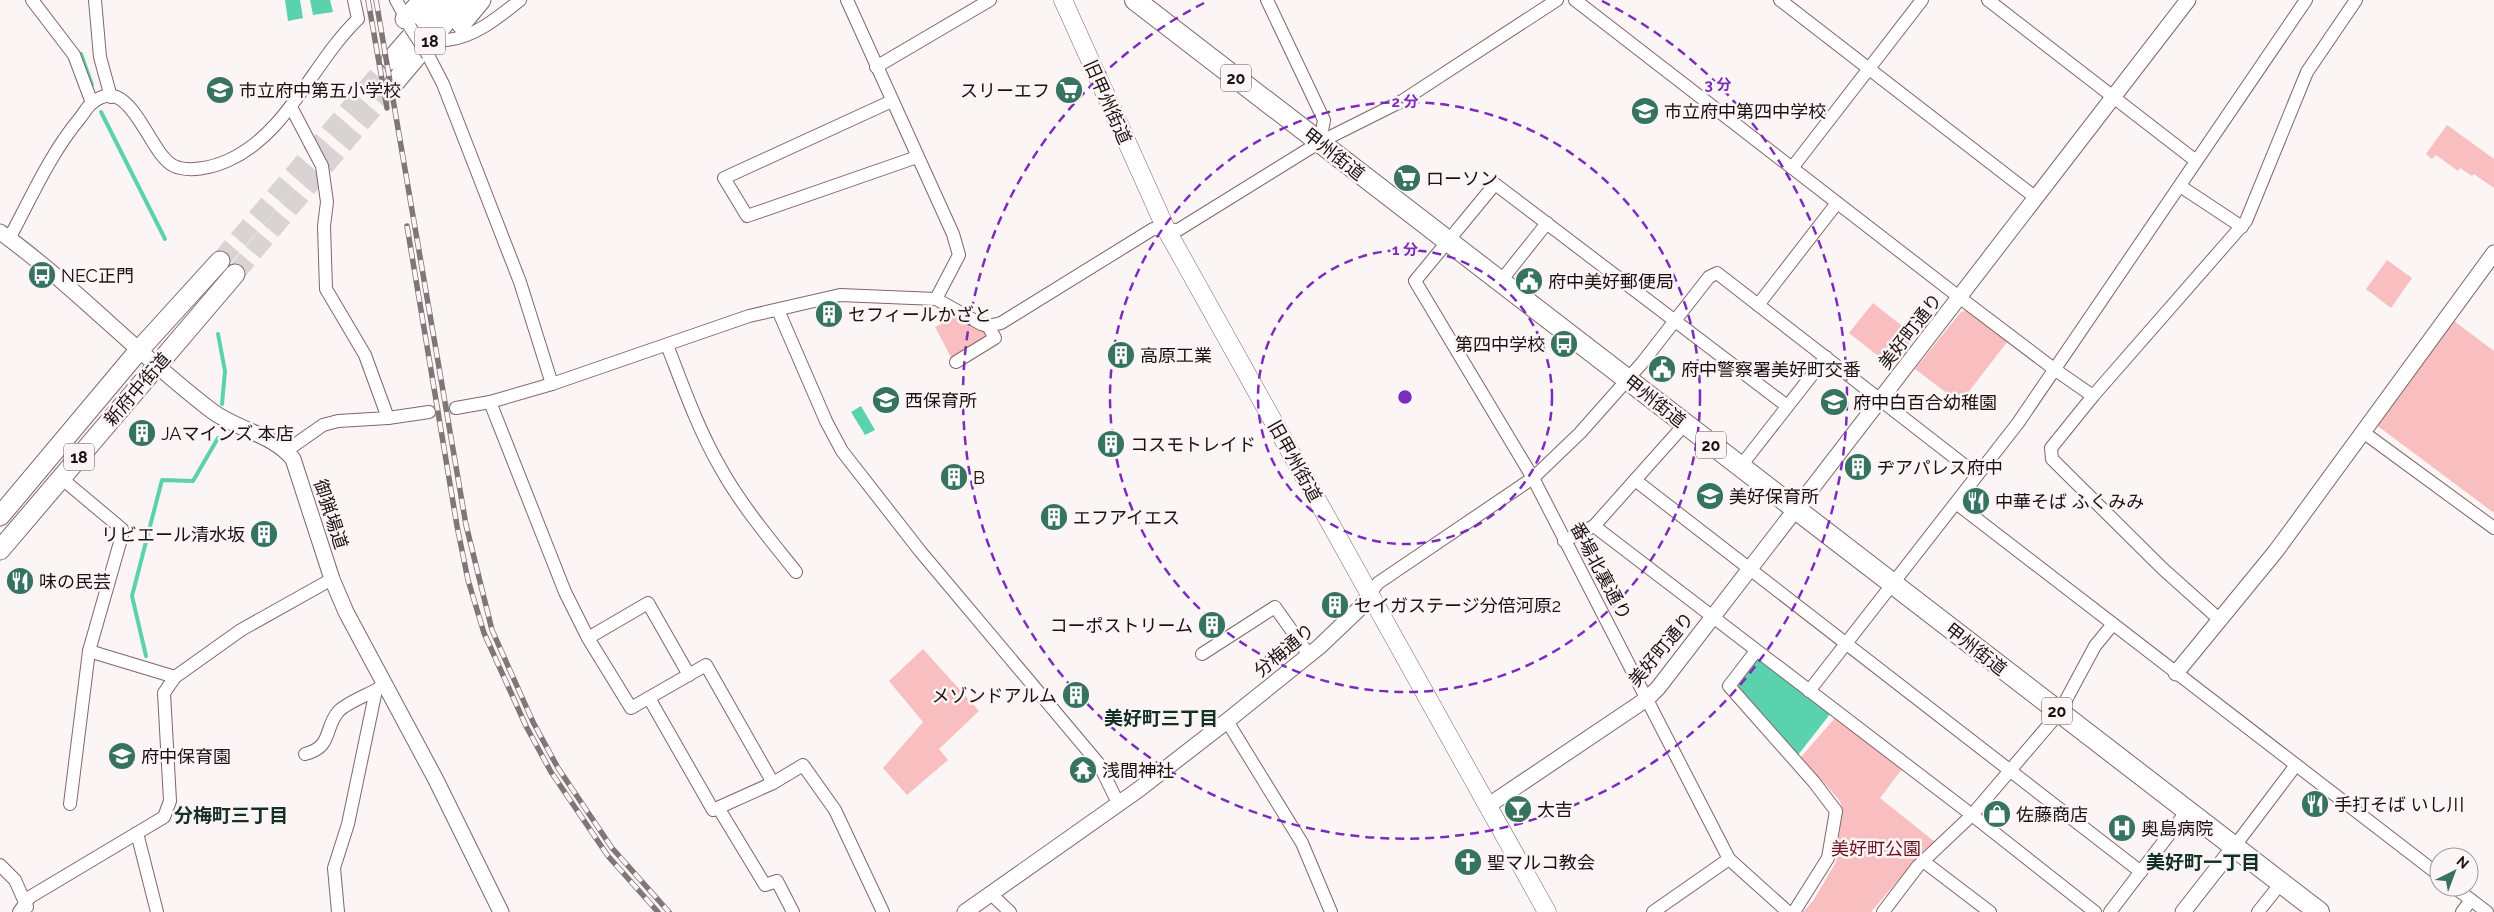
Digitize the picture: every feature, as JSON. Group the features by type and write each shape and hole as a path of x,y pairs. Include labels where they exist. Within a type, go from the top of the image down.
{"highway":[{"name":"甲州街道","path":"1134,0 2319,912"}],"main road":[{"path":"408,23 423,0"},
{"name":"18","path":"391,60 443,0"},
{"name":"18","path":"395,82 464,0"},
{"path":"430,57 481,0"},
{"name":"旧甲州街道","path":"1063,0 1073,8 1166,230 1548,912"},
{"name":"新府中街道","path":"0,516 140,349 220,261"},
{"name":"新府中街道","path":"0,550 235,274"}],"street":[{"path":"32,0 74,55 92,103"},
{"path":"95,0 100,57 111,97"},
{"path":"354,0 358,19 321,62 291,107 255,144 229,160 205,168 183,168 172,165 157,151 126,102 111,97 92,103 57,149 5,235 214,412 286,451 323,425 338,421 388,418 429,412"},
{"path":"396,0 430,57 443,84 520,282 552,384"},
{"path":"447,40 460,38 495,20 520,0"},
{"path":"847,0 953,234 959,255 936,299"},
{"path":"876,67 990,0"},
{"path":"456,408 490,402 552,384 749,316 840,295 936,299 981,324 988,326 1001,323 1154,229 1178,230 1320,142 1402,101 1558,0"},
{"path":"1575,0 1959,297 2093,396"},
{"path":"1780,0 2036,198"},
{"path":"1792,168 1922,0"},
{"path":"1988,0 2196,161"},
{"name":"美好町通り","path":"1489,805 1648,698 1658,688 2188,0"},
{"path":"1809,691 2018,423 2306,0"},
{"path":"2219,619 2163,568 2052,459 2050,454 2054,443 2093,396 2242,228 2307,72 2356,0"},
{"path":"1268,1 1324,120 1320,142"},
{"path":"892,101 724,178 747,216 917,157"},
{"path":"291,107 322,166 327,202 324,235 326,288 365,355 388,418"},
{"path":"1446,241 1495,184 1787,406"},
{"path":"2180,186 2242,228"},
{"path":"1837,203 1758,305 1977,475"},
{"path":"1500,282 1547,223"},
{"name":"番場北裏通り","path":"1446,241 1415,281 1533,478 1564,541 1648,698 1729,859 1788,912"},
{"path":"2176,673 2276,551 2494,253"},
{"name":"分梅通り","path":"965,912 1118,803 1227,721 1309,655 1361,607 1378,584 1533,478 1611,398 1642,363 1709,277 1716,273 1758,305"},
{"path":"778,310 826,421 842,451 920,551 1099,764 1118,803"},
{"path":"956,362 995,338 988,326"},
{"path":"666,345 709,447 720,468 742,502 796,572"},
{"path":"1740,467 1826,358"},
{"path":"490,402 565,592 588,638 631,708 706,666 772,783"},
{"path":"1564,541 1594,526 1685,424"},
{"path":"2363,432 2494,528"},
{"name":"御猟場道","path":"286,451 296,468 332,578 346,612 381,687 436,780 501,912"},
{"path":"61,478 122,529 123,532 88,651 70,804"},
{"path":"1635,480 2141,872"},
{"path":"1956,503 2429,867"},
{"path":"1594,526 2096,912"},
{"path":"24,909 30,896 164,817 170,801 164,693 175,677 241,630 332,578"},
{"path":"588,638 648,604 689,675"},
{"path":"1202,654 1275,607 1309,655"},
{"path":"1883,912 1923,861 1972,815 2012,771 2059,713 2095,646 2113,624"},
{"path":"88,651 175,677"},
{"path":"1756,651 1729,686 1814,782 1836,811 1828,858 1794,912"},
{"path":"305,754 314,752 324,743 338,711 381,687"},
{"path":"338,912 334,868 348,824 381,687"},
{"path":"649,698 713,810 719,809 772,783 803,765 835,810 883,912"},
{"path":"1227,721 1302,843 1331,912"},
{"path":"2183,912 2296,765"},
{"path":"719,809 765,885 777,881 793,912"},
{"path":"2110,912 2187,811"},
{"path":"137,833 157,912"},
{"path":"1653,912 1729,859"},
{"path":"1923,861 1990,912"},
{"path":"0,865 15,880 24,909"},
{"path":"2258,912 2281,883"},
{"path":"990,893 1010,912"},
{"path":"2467,897 2487,912"},
{"path":"2462,912 2471,900"}],"green space":[{"path":"2447,125 2494,159 2494,188 2474,174 2472,176 2460,168 2458,171 2436,155 2432,159 2426,154"},
{"path":"2387,260 2412,278 2391,308 2366,289"},
{"path":"935,303 985,327 991,337 952,359 935,327 943,323"},
{"path":"1873,303 1915,336 1891,366 1849,333"},
{"path":"1967,310 2007,342 1960,403 1915,369 1961,312"},
{"path":"2454,321 2494,351 2494,513 2375,424"},
{"path":"923,649 979,711 939,749 948,760 907,795 883,768 923,722 889,681"},
{"name":"美好町公園","path":"1835,718 1902,769 1880,798 1935,842 1924,850 1871,912 1803,912 1813,901 1836,862 1842,809 1840,801 1801,757"}],"shaded area":[{"path":"285,0 300,0 303,18 288,21"},
{"path":"310,0 330,0 333,12 313,15"},
{"path":"861,406 875,430 865,435 851,412"},
{"path":"1757,659 1830,714 1798,755 1736,685"}],"waterway":[{"path":"81,54 92,85"},
{"path":"101,112 165,239"},
{"path":"218,334 225,371 222,404"},
{"path":"146,656 132,596 162,480 193,481 218,438"}],"tunnel":[{"path":"220,261 391,60"},
{"path":"235,274 395,82"},
{"path":"429,412 456,408"}],"railway":[{"path":"368,0 387,108"},
{"path":"376,0 466,525 492,630 533,722 558,768 612,848 669,912"},
{"path":"407,226 457,526 468,580 484,633 526,726 551,772 608,856 658,912"}],"place":[{"name":"市立府中第五小学校","path":"220,90"},
{"name":"スリーエフ","path":"1069,90"},
{"name":"市立府中第四中学校","path":"1645,111"},
{"name":"ローソン","path":"1407,178"},
{"name":"NEC正門","path":"42,275"},
{"name":"府中美好郵便局","path":"1529,281"},
{"name":"セフィールかざと","path":"829,314"},
{"name":"第四中学校","path":"1564,344"},
{"name":"高原工業","path":"1121,355"},
{"name":"府中警察署美好町交番","path":"1662,369"},
{"name":"西保育所","path":"886,400"},
{"name":"府中白百合幼稚園","path":"1834,402"},
{"name":"JAマインズ 本店","path":"142,433"},
{"name":"コスモトレイド","path":"1111,444"},
{"name":"ヂアパレス府中","path":"1858,467"},
{"name":"B","path":"954,477"},
{"name":"美好保育所","path":"1710,496"},
{"name":"中華そば ふくみみ","path":"1976,501"},
{"name":"エフアイエス","path":"1054,517"},
{"name":"リビエール清水坂","path":"264,534"},
{"name":"味の民芸","path":"20,581"},
{"name":"セイガステージ分倍河原2","path":"1335,605"},
{"name":"コーポストリーム","path":"1212,625"},
{"name":"メゾンドアルム","path":"1076,695"},
{"name":"府中保育園","path":"122,756"},
{"name":"浅間神社","path":"1083,770"},
{"name":"手打そば いし川","path":"2315,804"},
{"name":"大吉","path":"1518,809"},
{"name":"佐藤商店","path":"1997,814"},
{"name":"奥島病院","path":"2122,828"},
{"name":"聖マルコ教会","path":"1468,862"}],"district":[{"name":"美好町三丁目","path":"1161,718"},
{"name":"分梅町三丁目","path":"231,815"},
{"name":"美好町一丁目","path":"2203,862"}]}
